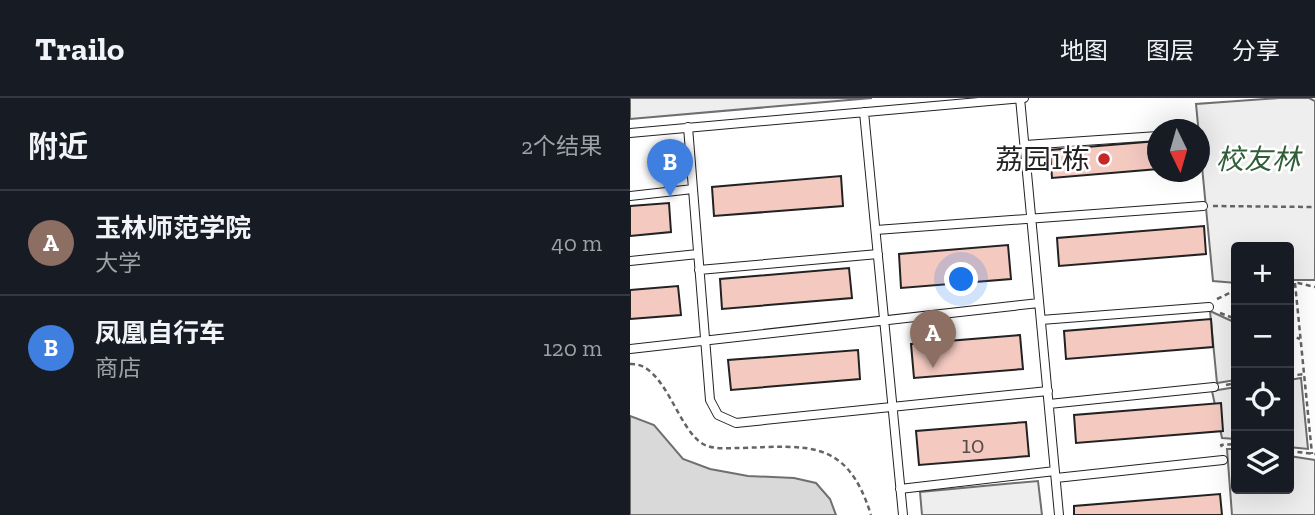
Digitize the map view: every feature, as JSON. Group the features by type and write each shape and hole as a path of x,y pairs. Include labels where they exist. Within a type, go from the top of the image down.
{"lane":[{"path":"630,133 1022,98 1059,515"},
{"path":"864,112 903,515"},
{"path":"688,127 709,400 718,415 736,423 1048,391"},
{"path":"1025,145 1147,137"},
{"path":"630,196 693,189"},
{"path":"876,230 1203,206"},
{"path":"630,261 698,254"},
{"path":"699,270 878,254"},
{"path":"630,349 1039,303"},
{"path":"1041,320 1209,307"},
{"path":"1049,404 1214,387"},
{"path":"900,489 1223,460"}],"path":[{"path":"1203,206 1315,207"},
{"path":"1294,452 1313,454 1295,283 1315,287"},
{"path":"1231,292 1220,296 1209,307 1231,317"},
{"path":"1294,337 1300,340"},
{"path":"630,364 645,368 656,378 687,426 704,445 724,448 808,447 829,453 860,486 872,515"},
{"path":"1294,375 1304,374"}],"green space":[{"path":"630,98 872,98 630,119"},
{"name":"校友林","path":"1279,98 1309,98 1315,101 1315,280 1294,280 1294,242 1231,242 1231,283 1213,281 1203,182 1210,182 1210,119 1197,119 1196,104"},
{"path":"1210,311 1231,321 1231,381 1217,383"},
{"path":"1301,378 1308,449 1294,448 1294,379"},
{"path":"1231,388 1231,439 1222,438 1212,391"},
{"path":"1227,449 1231,449 1231,494 1294,494 1294,457 1315,460 1315,515 1232,515"},
{"path":"1038,481 1042,515 922,515 920,492"}],"shaded area":[{"path":"630,416 654,425 683,459 710,469 816,483 830,499 836,515 630,515"}],"building":[{"name":"荔园1栋","path":"1147,142 1147,170 1052,178 1050,150"},
{"path":"841,176 843,206 714,216 712,187"},
{"path":"669,203 671,232 630,236 630,206"},
{"path":"1204,226 1206,254 1059,266 1057,238"},
{"path":"1008,245 1011,279 901,288 899,254"},
{"path":"849,268 852,298 722,309 720,279"},
{"path":"678,286 681,315 630,319 630,290"},
{"path":"1211,319 1213,347 1066,359 1064,331"},
{"path":"1020,335 1023,369 914,378 911,344"},
{"path":"858,350 860,379 731,390 728,360"},
{"path":"1221,403 1223,431 1076,443 1074,415"},
{"path":"1026,422 1029,456 919,465 916,431"},
{"path":"1220,494 1222,515 1074,515 1074,506"}],"place":[{"name":"荔园1栋","path":"1104,159"},
{"name":"凤凰自行车","path":"670,197"},
{"name":"玉林师范学院","path":"933,368"}]}
